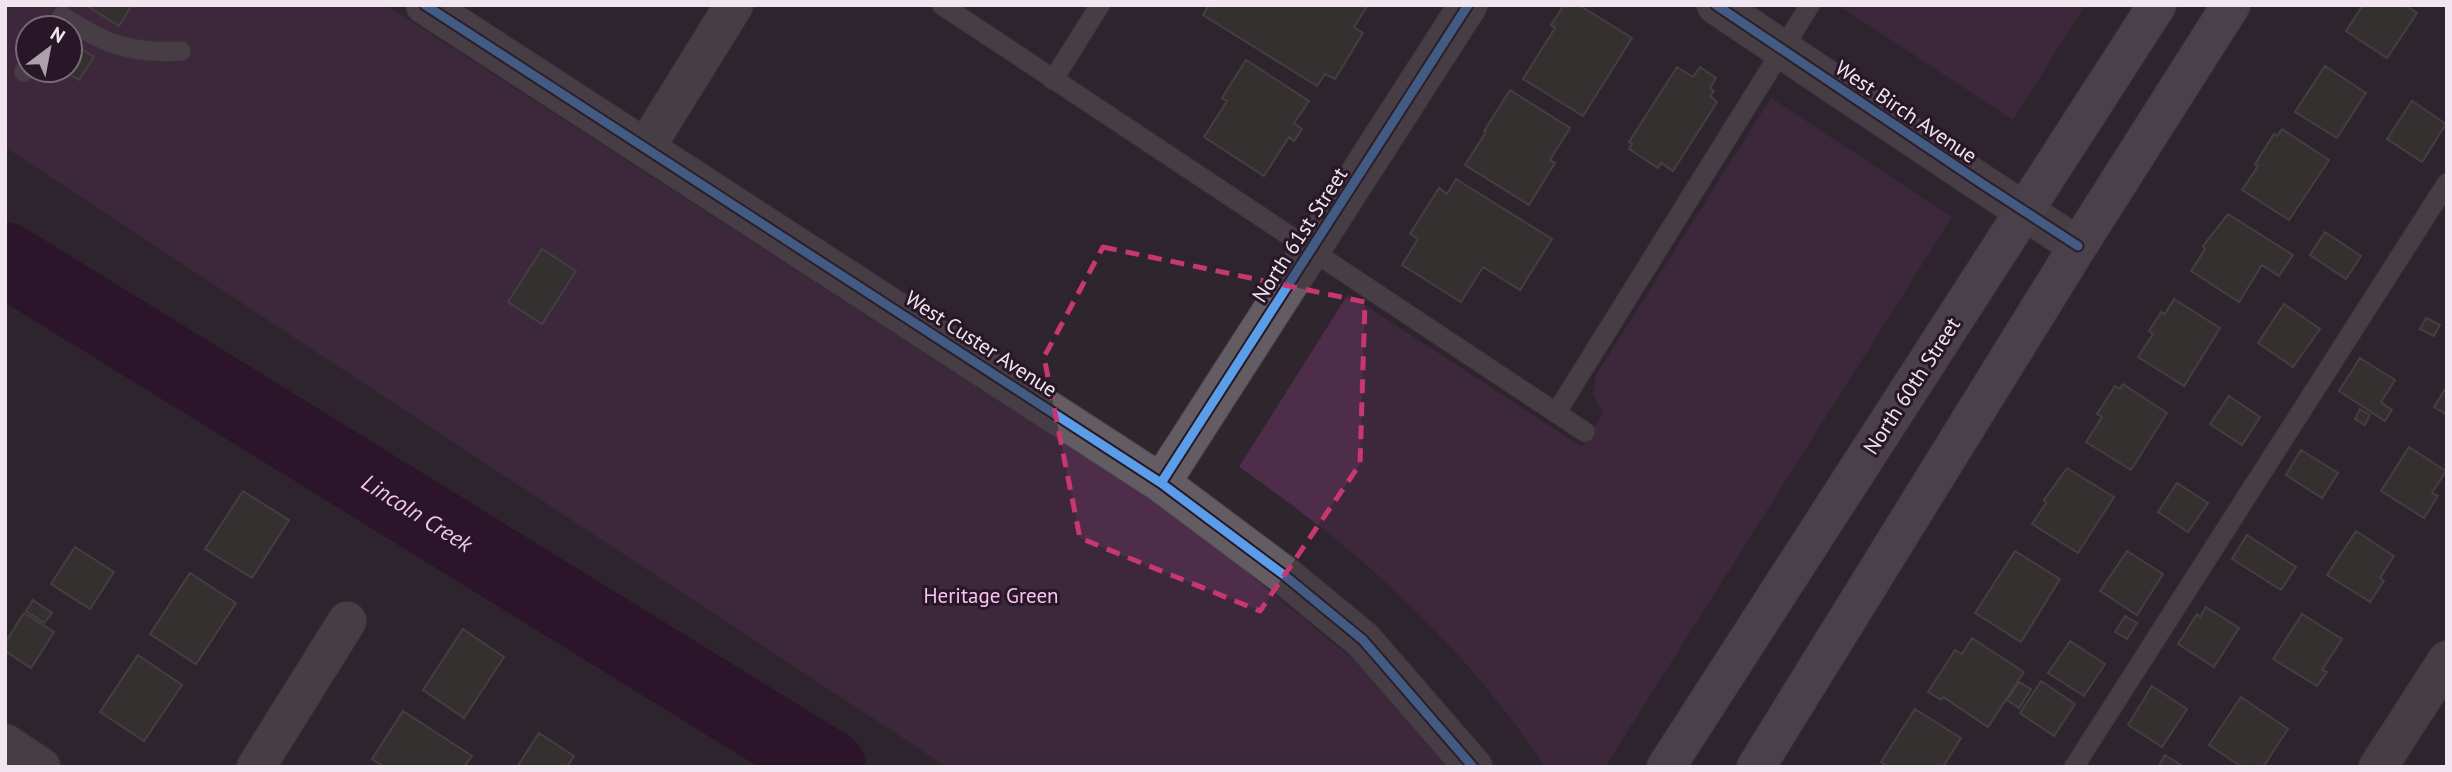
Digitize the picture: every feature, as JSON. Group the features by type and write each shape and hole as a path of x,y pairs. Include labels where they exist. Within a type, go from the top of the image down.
{"main road":[{"name":"North 60th Street","path":"1666,767 2157,5"},
{"path":"1756,767 2078,246 2231,5"}],"street":[{"name":"West Custer Avenue","path":"425,5 1161,483 1284,575 1363,640 1473,767"},
{"path":"646,147 734,5"},
{"name":"North 61st Street","path":"1161,483 1468,5"},
{"name":"West Birch Avenue","path":"1716,5 2078,246"},
{"path":"256,767 346,621"},
{"path":"2378,767 2447,660"},
{"path":"5,744 41,767"}],"lane":[{"path":"942,5 1585,432"},
{"path":"1054,80 1100,5"},
{"path":"1556,413 1810,5"},
{"path":"84,31 114,45 150,53 181,51"},
{"path":"2074,767 2447,183"}],"highlighted area":[{"path":"1103,247 1365,302 1360,464 1260,611 1080,538 1044,357"}],"green space":[{"name":"Heritage Green","path":"5,5 386,5 1190,525 1357,663 1446,767 947,767 5,147"},
{"path":"1838,5 2085,5 2013,120"},
{"path":"1771,98 1952,217 1605,767 1545,767 1480,680 1407,602 1326,531 1239,467 1348,294 1582,447 1603,413 1593,395 1596,375"}],"building":[{"path":"86,5 132,5 119,26"},
{"path":"1209,5 1368,5 1354,27 1363,33 1335,79 1325,74 1317,86 1203,15"},
{"path":"1564,5 1579,5 1632,38 1583,116 1523,79 1555,28 1551,25"},
{"path":"2363,5 2405,5 2417,13 2387,58 2346,31"},
{"path":"84,51 94,57 84,72"},
{"path":"1246,60 1309,101 1294,123 1302,129 1294,141 1289,137 1264,176 1204,137 1227,101 1222,98"},
{"path":"2325,66 2366,93 2337,138 2295,112"},
{"path":"1677,67 1693,77 1700,67 1716,78 1710,88 1714,91 1710,96 1717,102 1673,171 1661,163 1658,168 1629,149 1632,144 1629,142"},
{"path":"1510,90 1570,128 1550,160 1555,163 1529,205 1465,165"},
{"path":"2412,101 2446,124 2422,162 2387,139"},
{"path":"2282,129 2329,160 2289,220 2242,190 2274,134 2277,136"},
{"path":"1456,179 1552,239 1520,290 1483,267 1461,302 1402,265 1418,239 1410,234 1439,188 1447,194"},
{"path":"2228,214 2293,255 2279,276 2262,265 2239,302 2191,271 2205,249 2203,246"},
{"path":"2325,232 2361,256 2346,279 2310,255"},
{"path":"542,249 576,271 542,324 508,302"},
{"path":"2174,299 2220,328 2184,386 2138,357 2153,334 2149,331 2161,312 2165,314"},
{"path":"2284,304 2320,329 2293,367 2258,343"},
{"path":"2426,318 2440,325 2434,336 2420,329"},
{"path":"2360,358 2395,380 2381,402 2392,410 2385,421 2339,391"},
{"path":"2123,384 2167,413 2131,470 2086,442 2102,417 2097,414 2115,386 2120,389"},
{"path":"2447,386 2447,415 2434,407"},
{"path":"2229,396 2260,417 2242,445 2210,424"},
{"path":"2360,409 2370,415 2365,425 2355,419"},
{"path":"2409,447 2446,471 2432,493 2438,496 2424,518 2381,491"},
{"path":"2301,450 2338,473 2322,498 2286,475"},
{"path":"2067,468 2114,497 2078,553 2032,524 2046,503 2044,500"},
{"path":"2177,483 2208,503 2188,532 2158,512"},
{"path":"243,491 289,520 252,578 205,549"},
{"path":"2356,531 2394,556 2380,578 2384,581 2370,602 2327,575"},
{"path":"2247,535 2296,567 2281,590 2232,559"},
{"path":"75,547 114,572 90,609 51,584"},
{"path":"2015,551 2060,579 2021,642 1975,613"},
{"path":"2127,551 2163,574 2137,615 2100,591"},
{"path":"190,573 236,603 196,664 150,634"},
{"path":"33,600 52,613 44,623 26,611"},
{"path":"2206,607 2239,628 2214,667 2178,644 2197,614 2200,617"},
{"path":"24,613 54,632 31,668 5,651 5,643"},
{"path":"2302,614 2342,639 2322,670 2327,672 2317,686 2273,659"},
{"path":"2125,616 2137,623 2127,639 2115,632"},
{"path":"463,629 504,657 464,718 423,690"},
{"path":"1972,638 2024,672 1988,727 1943,697 1941,700 1928,692 1955,650 1962,654"},
{"path":"2070,641 2105,664 2084,696 2048,673"},
{"path":"138,655 182,685 144,741 100,712"},
{"path":"2041,681 2075,704 2054,736 2020,713"},
{"path":"2019,682 2031,689 2019,708 2007,700"},
{"path":"2152,686 2187,709 2162,747 2128,725"},
{"path":"2241,697 2288,729 2263,767 2242,767 2209,745"},
{"path":"1915,709 1961,738 1943,767 1888,767 1881,762"},
{"path":"403,711 472,756 464,767 384,767 372,759"},
{"path":"539,733 574,756 567,767 517,767"},
{"path":"2165,755 2184,767 2158,767"}],"waterway":[{"name":"Lincoln Creek","path":"5,259 829,767"}],"cycle path":[{"path":"425,5 1161,483 1284,575 1363,640 1473,767"},
{"path":"1161,483 1468,5"},
{"path":"1716,5 2078,246"}]}
